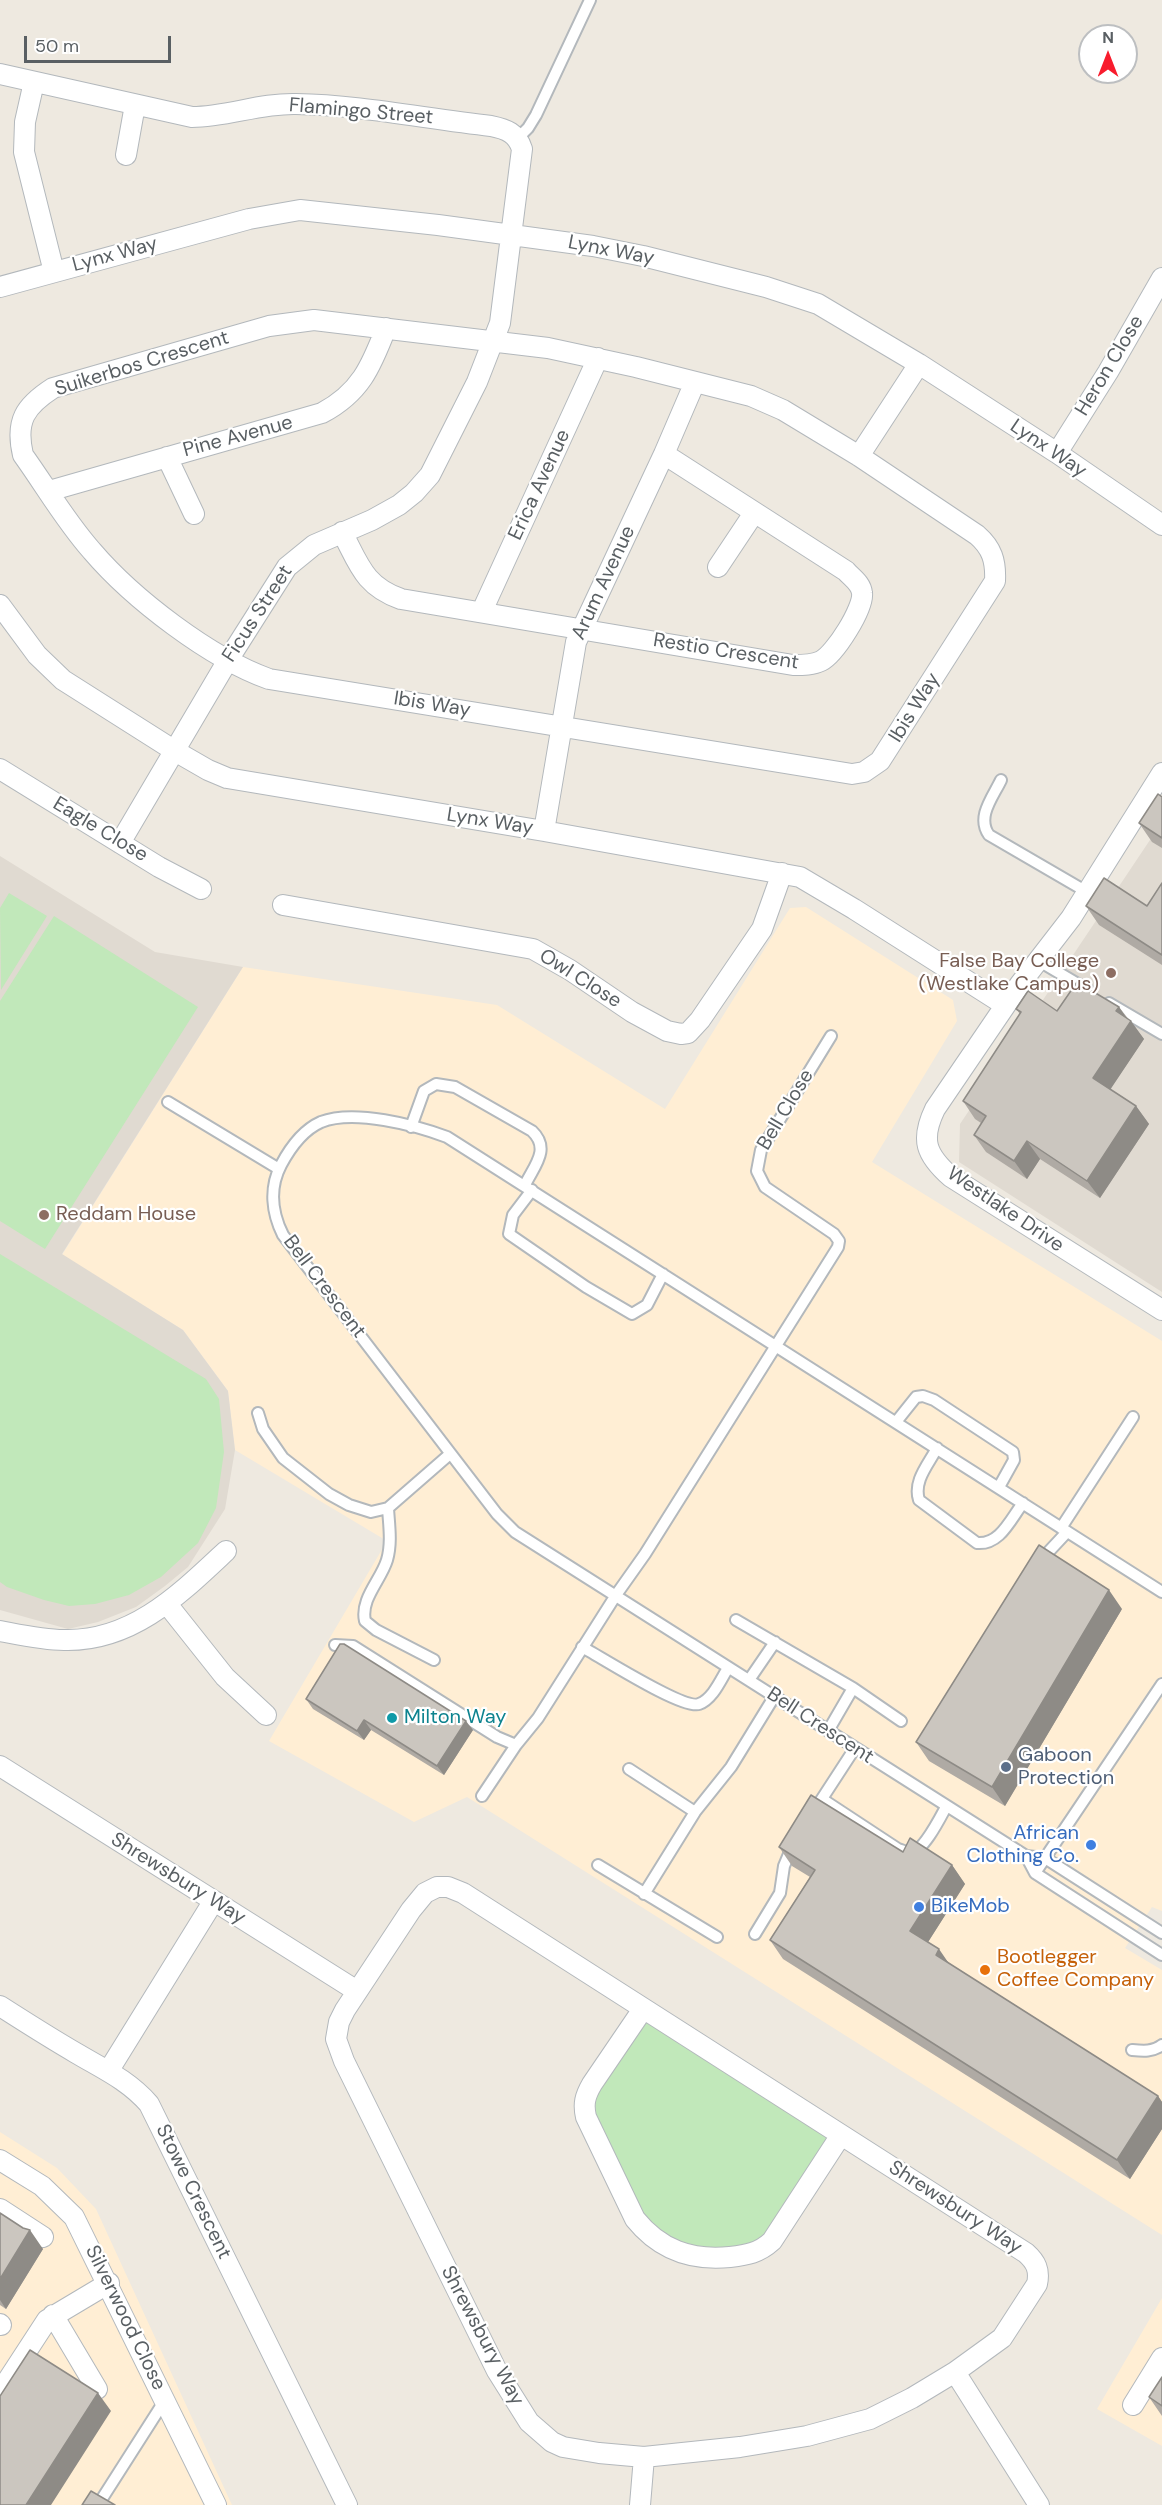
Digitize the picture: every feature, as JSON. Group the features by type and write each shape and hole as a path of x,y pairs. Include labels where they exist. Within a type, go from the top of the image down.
{"street":[{"name":"Flamingo Street","path":"0,74 192,117 215,117 268,106 294,104 329,106 491,126 509,131 518,138"},
{"path":"34,82 26,122 24,152 54,272"},
{"path":"126,155 135,105"},
{"path":"512,236 522,149 518,138"},
{"name":"Lynx Way","path":"0,287 249,219 300,210 593,246 643,256 818,304 919,364 1162,525"},
{"name":"Ficus Street","path":"120,843 228,660 287,567 314,545 372,520 399,505 414,493 430,475 477,382 500,323 512,236"},
{"name":"Heron Close","path":"1056,453 1108,372 1162,278"},
{"name":"Suikerbos Crescent","path":"228,660 177,626 113,574 90,550 23,455 19,439 21,423 28,407 53,388 290,322 314,320 492,341"},
{"name":"Pine Avenue","path":"49,491 304,420 339,404 360,384 376,355 386,328"},
{"name":"Ibis Way","path":"228,660 269,679 838,773 864,772 875,766 895,740 995,581 993,554 986,543 859,456 765,401 598,358 548,348 492,341"},
{"name":"Erica Avenue","path":"482,611 598,358"},
{"path":"859,456 919,364"},
{"name":"Arum Avenue","path":"544,831 572,656 581,627 664,454 694,382"},
{"name":"Restio Crescent","path":"342,532 368,578 384,593 401,599 581,627 793,665 824,660 862,605 863,594 860,585 846,571 664,454"},
{"path":"167,457 194,514"},
{"path":"718,567 754,513"},
{"name":"Lynx Way","path":"0,605 37,656 56,674 175,751 227,778 800,877 1005,1005"},
{"name":"Eagle Close","path":"0,769 120,843 201,889"},
{"name":"Westlake Drive","path":"1162,773 1060,934 1005,1005 935,1109 927,1132 926,1143 936,1164 951,1177 1162,1310"},
{"name":"Owl Close","path":"283,905 533,950 570,970 654,1025 681,1034 688,1033 700,1020 762,929 782,873"},
{"path":"0,1631 64,1640 93,1638 137,1622 167,1604 226,1551"},
{"path":"167,1604 225,1677 266,1715"},
{"name":"Shrewsbury Way","path":"0,1766 357,1991"},
{"name":"Shrewsbury Way","path":"442,1887 463,1893 643,2009 1026,2253 1036,2264 1039,2277 1006,2333 955,2372 912,2398 870,2419 807,2436 740,2447 644,2457 599,2453 552,2442 529,2422 497,2371 339,2049 336,2039 339,2022 419,1898 431,1889 442,1887"},
{"path":"109,2070 213,1902"},
{"name":"Stowe Crescent","path":"0,2006 78,2055 109,2070 141,2095 160,2125 346,2505"},
{"path":"643,2009 592,2084 586,2095 584,2109 635,2218 643,2229 657,2240 696,2258 756,2253 772,2241 842,2135"},
{"name":"Silverwood Close","path":"0,2160 42,2186 74,2217 109,2283 216,2505"},
{"path":"0,2209 43,2237"},
{"path":"0,2392 40,2330 53,2315 109,2283"},
{"path":"53,2315 97,2389"},
{"path":"1132,2405 1162,2358"},
{"path":"955,2372 1039,2505"},
{"path":"640,2505 644,2457"}],"lane":[{"path":"518,138 536,115 590,0"},
{"path":"1001,780 984,815 984,828 989,835 1087,892"},
{"path":"1039,961 1162,1034"},
{"name":"Bell Close","path":"777,1346 838,1247 837,1237 770,1193 759,1176 757,1164 767,1138 831,1036"},
{"path":"411,1127 424,1091 436,1084 455,1088 523,1126 538,1137 542,1148 528,1187 513,1215 508,1234 586,1287 632,1314 647,1305 663,1274"},
{"path":"168,1102 279,1169"},
{"name":"Bell Crescent","path":"1162,1592 455,1142 433,1132 363,1118 319,1123 294,1144 279,1169 274,1187 273,1207 283,1235 450,1454 497,1514 515,1532 946,1807 1026,1856 1045,1858 1162,1933"},
{"path":"482,1796 516,1745 538,1718 777,1346"},
{"path":"896,1422 916,1397 923,1396 934,1400 1013,1452 1014,1460 999,1487"},
{"path":"258,1413 263,1429 283,1458 302,1474 349,1505 371,1512 388,1508 450,1454"},
{"path":"1035,1569 1064,1530 1133,1417"},
{"path":"937,1448 919,1480 916,1491 919,1500 977,1543 987,1544 995,1541 1023,1503"},
{"path":"388,1508 389,1551 364,1606 365,1621 376,1630 434,1660"},
{"path":"736,1620 853,1688 901,1721"},
{"path":"749,1680 775,1642"},
{"path":"335,1645 353,1646 497,1737 516,1745"},
{"path":"582,1647 688,1704 695,1705 706,1700 728,1668"},
{"path":"1035,1873 1162,1684"},
{"path":"828,1731 853,1688"},
{"path":"644,1894 695,1812 731,1767 774,1697"},
{"path":"810,1818 855,1748"},
{"path":"628,1769 695,1812"},
{"path":"822,1799 898,1848 909,1852 915,1851 923,1844 946,1807"},
{"path":"754,1934 780,1893 784,1866 798,1836"},
{"path":"1026,1856 1035,1873 1162,1955"},
{"path":"598,1865 717,1937"},
{"path":"1132,2050 1147,2051 1157,2049 1162,2045"},
{"path":"98,2505 165,2400"}],"shaded area":[{"name":"False Bay College (Westlake Campus)","path":"1162,822 1162,1292 959,1162 960,1124"},
{"name":"Reddam House","path":"0,856 155,952 243,967 62,1254 183,1330 228,1391 235,1450 225,1509 188,1567 165,1586 136,1607 98,1622 68,1629 0,1610"},
{"path":"806,907 953,1000 957,1021 872,1162 1162,1341 1162,1911 1152,1907 1125,1948 1162,1970 1162,2235 467,1797 414,1822 269,1741 387,1541 235,1450 228,1391 183,1330 62,1255 243,967 497,1005 665,1109 790,908"},
{"path":"0,2132 57,2168 96,2209 232,2505 0,2505"},
{"path":"1162,2298 1162,2446 1097,2409"}],"green space":[{"path":"9,893 47,916 1,990 0,908"},
{"path":"54,916 198,1007 45,1249 0,1221 0,1001"},
{"path":"0,1254 206,1379 219,1399 224,1452 216,1508 198,1543 161,1577 129,1595 95,1604 69,1606 44,1600 7,1587 0,1582"},
{"path":"643,2009 841,2135 784,2224 745,2255 657,2239 584,2109"}],"building":[{"path":"1158,794 1162,797 1162,838 1139,823"},
{"path":"1104,878 1147,906 1162,883 1162,955 1086,906"},
{"path":"1077,982 1119,1007 1116,1011 1131,1021 1093,1078 1136,1106 1087,1181 1027,1141 1014,1161 974,1135 986,1116 963,1101 1021,1012 1016,1009 1028,991 1057,1011"},
{"path":"1039,1545 1109,1590 992,1787 916,1742"},
{"name":"Milton Way","path":"340,1644 344,1644 466,1721 437,1766 364,1720 357,1731 306,1699"},
{"path":"811,1795 903,1852 910,1838 952,1865 910,1931 939,1949 936,1955 1158,2096 1117,2160 770,1940 815,1870 779,1847"},
{"path":"0,2213 30,2230 0,2279"},
{"path":"30,2350 98,2393 26,2505 0,2505 0,2396"},
{"path":"1162,2377 1162,2406 1149,2397"},
{"path":"91,2491 115,2505 82,2505"}],"place":[{"name":"False Bay College (Westlake Campus)","path":"1111,973"},
{"name":"Reddam House","path":"44,1215"},
{"name":"Milton Way","path":"392,1718"},
{"name":"Gaboon Protection","path":"1006,1767"},
{"name":"African Clothing Co.","path":"1091,1845"},
{"name":"BikeMob","path":"919,1907"},
{"name":"Bootlegger Coffee Company","path":"985,1970"}]}
